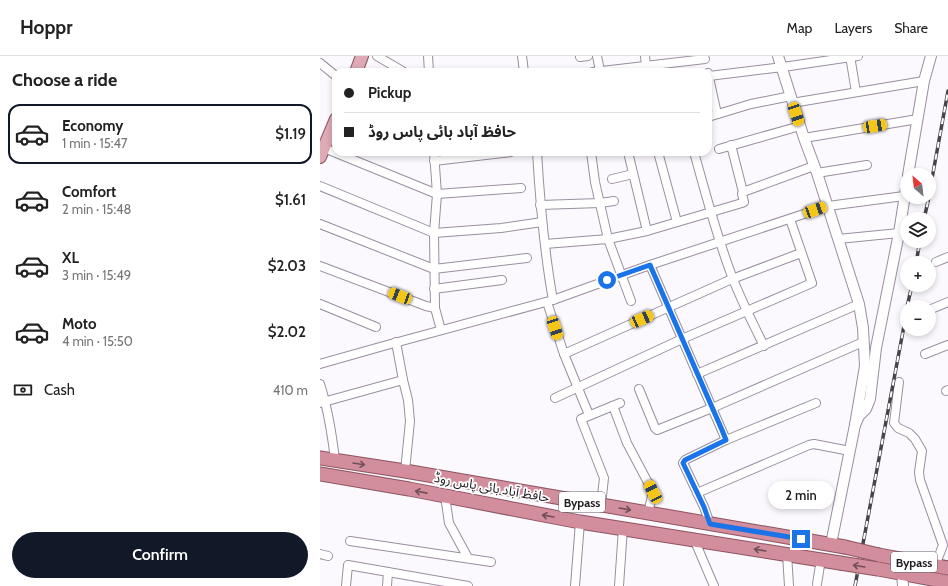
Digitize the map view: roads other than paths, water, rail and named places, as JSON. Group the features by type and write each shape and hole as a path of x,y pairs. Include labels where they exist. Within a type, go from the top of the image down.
{"highway":[{"name":"حافظ آباد بائی پاس روڈ","path":"320,458 405,471 831,544 948,568"},
{"name":"حافظ آباد بائی پاس روڈ","path":"320,477 446,496 580,522 878,569 902,580 948,582"}],"main road":[{"path":"358,68 362,56"},
{"path":"323,145 332,126"}],"street":[{"path":"377,56 397,68"},
{"path":"428,56 429,68"},
{"path":"522,56 524,68"},
{"path":"597,56 597,68"},
{"path":"645,56 646,66"},
{"path":"778,56 859,304 863,328 865,366 855,425 831,544"},
{"path":"712,74 782,68 853,56 856,92"},
{"path":"909,168 924,81 931,56"},
{"path":"630,68 705,58 707,68"},
{"path":"320,63 332,73"},
{"path":"712,116 751,104 856,92 924,81"},
{"path":"712,99 717,114"},
{"path":"804,138 918,120"},
{"path":"719,149 800,126"},
{"path":"545,244 608,240 647,231 744,202 743,192 731,145"},
{"path":"349,156 437,194 521,188"},
{"path":"434,156 437,194 434,232 434,289 435,308 441,330"},
{"path":"537,156 540,205 550,301 564,354 589,415"},
{"path":"592,156 595,182 608,240 631,301"},
{"path":"629,156 647,231"},
{"path":"659,156 677,222"},
{"path":"695,156 732,279 764,346"},
{"path":"743,192 816,169 868,165"},
{"path":"612,179 633,174"},
{"path":"320,186 434,232 501,228 542,222"},
{"path":"320,364 550,301 650,265 828,206 900,197"},
{"path":"540,205 600,203 614,201"},
{"path":"855,425 859,416 866,409 870,399 876,348 899,233 903,204"},
{"path":"554,398 682,339 812,283 790,219"},
{"path":"320,224 434,270 527,258"},
{"path":"838,238 899,233"},
{"path":"564,354 732,279 801,253"},
{"path":"936,262 948,257"},
{"path":"650,265 726,440"},
{"path":"320,266 426,306 435,308"},
{"path":"434,289 502,280"},
{"path":"936,307 948,302"},
{"path":"320,304 376,327"},
{"path":"698,374 859,304"},
{"path":"396,342 408,400 410,421 405,471"},
{"path":"639,389 657,430 712,408 863,342"},
{"path":"925,354 948,345"},
{"path":"323,402 403,380"},
{"path":"899,382 894,423 898,428 909,433 915,439 922,451 919,472 920,480 943,546 934,566"},
{"path":"320,384 323,402 330,424 335,460"},
{"path":"710,524 704,507 683,463 685,460 726,440 816,403"},
{"path":"602,505 604,478 581,419 617,404 627,443 653,492 648,513"},
{"path":"697,493 809,445 814,444 850,451"},
{"path":"446,496 449,523 468,558"},
{"path":"575,586 580,522"},
{"path":"619,586 622,528"},
{"path":"694,539 714,586"},
{"path":"350,541 490,562"},
{"path":"787,554 789,586"},
{"path":"817,584 821,559"},
{"path":"901,559 902,580"},
{"path":"346,586 348,565 388,572 429,582 468,586"},
{"path":"387,586 388,572"}],"railway":[{"path":"934,168 948,91"},
{"path":"926,212 927,204"},
{"path":"917,256 919,248"},
{"path":"909,300 910,292"},
{"path":"855,586 902,336"}]}
